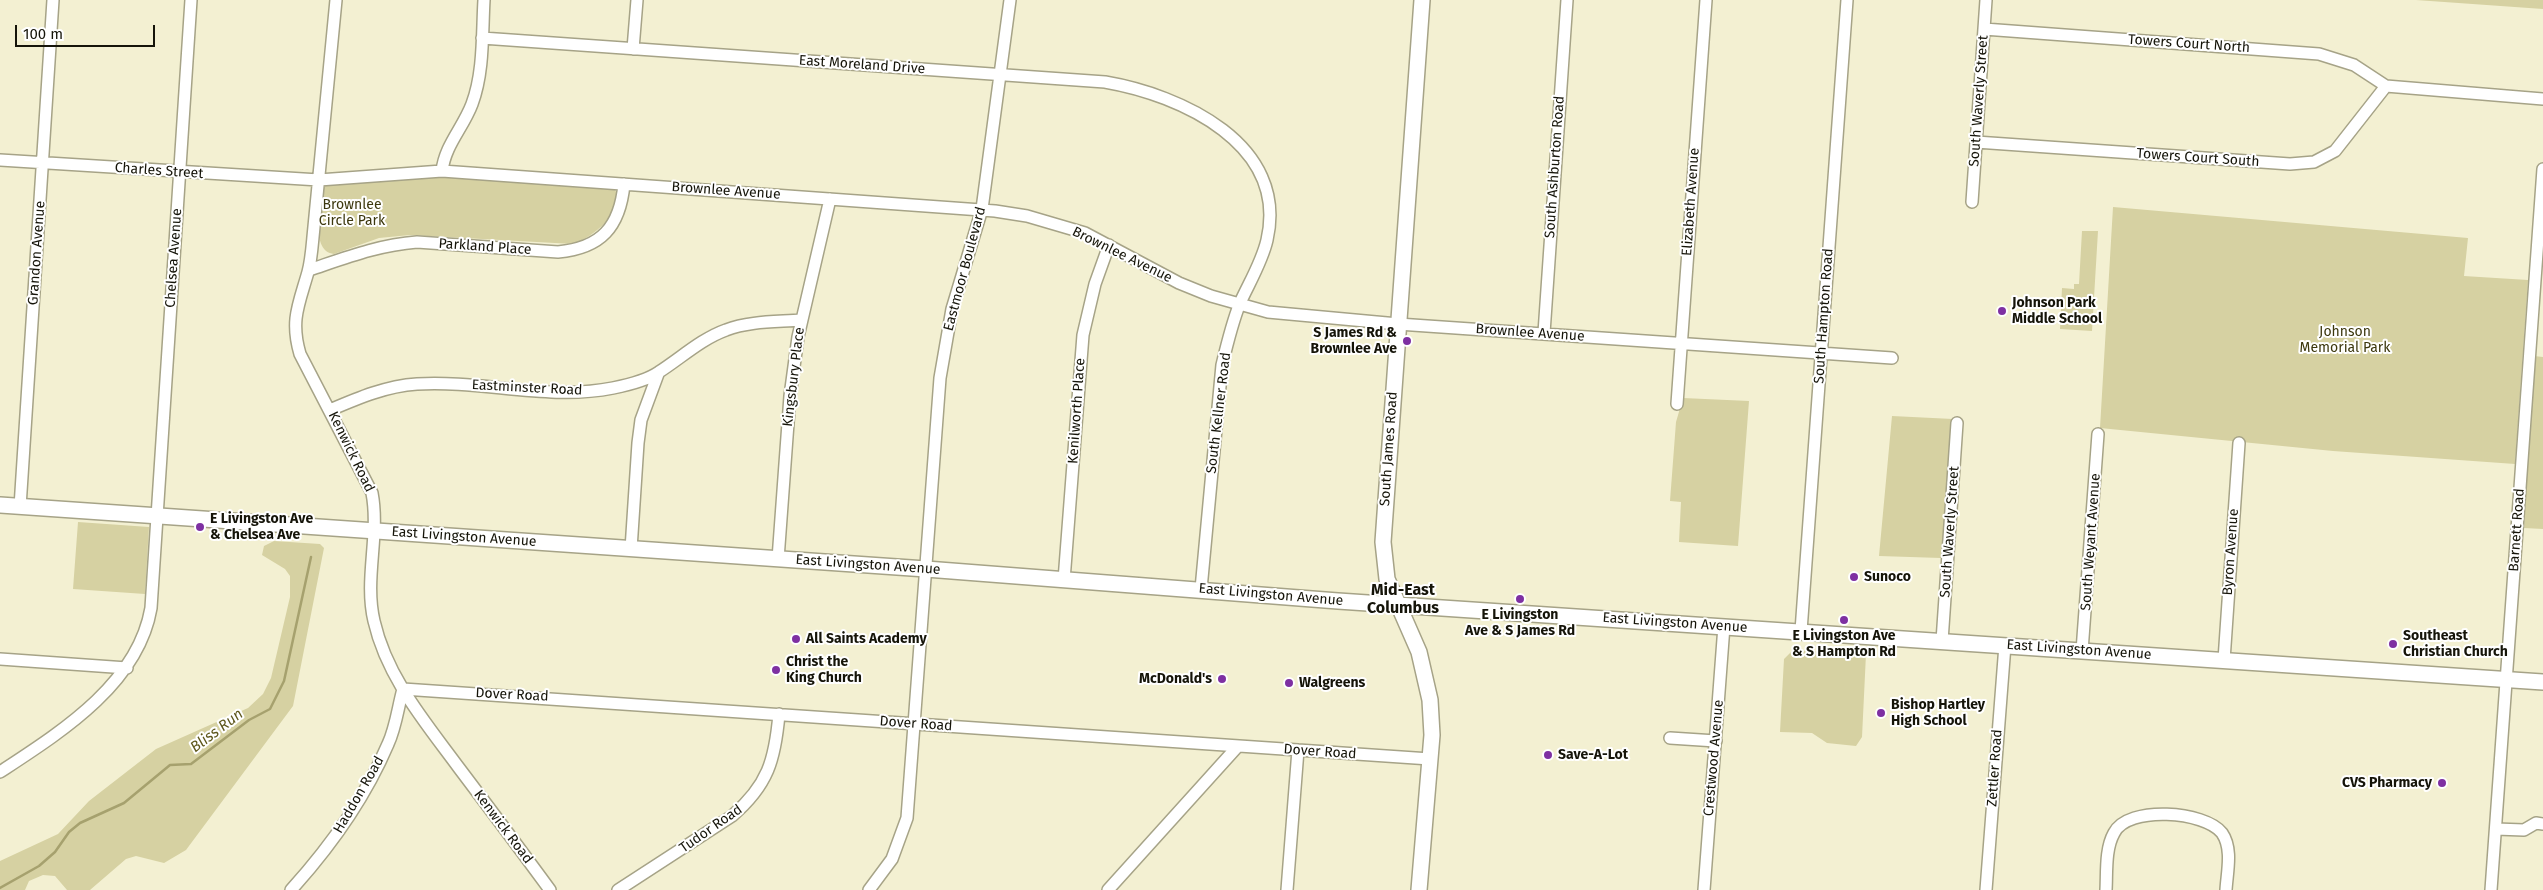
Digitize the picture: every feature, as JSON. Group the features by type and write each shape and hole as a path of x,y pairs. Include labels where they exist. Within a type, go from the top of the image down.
{"main road":[{"name":"South James Road","path":"1419,890 1432,717 1427,682 1419,652 1388,579 1383,542 1422,0"},
{"name":"East Livingston Avenue","path":"0,505 926,569 1399,605 2543,682"}],"street":[{"name":"Grandon Avenue","path":"20,507 53,0"},
{"name":"Chelsea Avenue","path":"0,772 89,709 127,668 146,634 149,621 157,515 191,0"},
{"name":"Kenwick Road","path":"336,0 309,270 297,305 294,324 296,339 300,354 369,484 374,501 370,589 374,620 388,663 403,689 550,890"},
{"path":"442,171 446,150 472,104 479,75 484,0"},
{"path":"634,49 637,0"},
{"name":"Eastmoor Boulevard","path":"869,890 892,859 901,840 908,810 940,378 952,309 982,210 1010,0"},
{"name":"South Ashburton Road","path":"1544,333 1567,0"},
{"name":"Elizabeth Avenue","path":"1677,404 1706,0"},
{"name":"South Hampton Road","path":"1801,631 1846,0"},
{"name":"South Waverly Street","path":"1972,202 1986,0"},
{"name":"Towers Court North","path":"1984,29 2319,54 2354,64 2386,86"},
{"name":"East Moreland Drive","path":"482,38 1105,82 1133,87 1195,111 1230,136"},
{"path":"2386,86 2543,99"},
{"name":"Towers Court South","path":"1976,142 2290,164 2314,162 2335,151 2386,86"},
{"name":"South Kellner Road","path":"1201,589 1222,365 1229,335 1264,249 1269,214 1266,190 1259,174 1245,151 1230,136"},
{"name":"Charles Street","path":"0,160 319,180"},
{"name":"Barnett Road","path":"2491,890 2543,169"},
{"name":"Brownlee Avenue","path":"319,180 442,171 982,210 1027,216 1085,233 1179,283 1240,305 1278,313 1398,324 1892,358"},
{"name":"Parkland Place","path":"309,270 361,251 397,243 417,242 558,252 589,246 602,237 613,225 620,209 624,184"},
{"name":"Kingsbury Place","path":"778,559 790,396 801,320 830,199"},
{"name":"Kenilworth Place","path":"1064,580 1084,335 1095,284 1109,245"},
{"name":"Eastminster Road","path":"330,410 380,390 415,384 590,392 638,382 658,374 710,337 726,330 760,323 801,320"},
{"path":"631,549 641,420 658,374"},
{"name":"South Waverly Street","path":"1942,641 1958,424"},
{"name":"South Weyant Avenue","path":"2082,650 2098,434"},
{"name":"Byron Avenue","path":"2224,660 2239,443"},
{"name":"Crestwood Avenue","path":"1704,890 1724,626"},
{"name":"Zettler Road","path":"1986,890 2005,645"},
{"path":"0,659 127,668"},
{"name":"Dover Road","path":"403,689 1430,759"},
{"name":"Haddon Road","path":"291,890 323,853 359,798 389,743 403,689"},
{"name":"Tudor Road","path":"618,890 732,816 748,802 770,768 776,748 779,714"},
{"path":"1670,738 1716,741"},
{"path":"1108,890 1238,746"},
{"path":"1287,890 1298,750"},
{"path":"2106,890 2110,844 2120,825 2140,815 2170,816 2208,821 2222,834 2228,851 2226,890"},
{"path":"2496,829 2524,830 2536,823 2543,824"}],"green space":[{"path":"2416,0 2543,0 2543,9"},
{"name":"Brownlee Circle Park","path":"425,176 457,176 615,189 617,197 616,206 612,214 598,230 573,244 410,235 379,238 334,254 327,251 322,245 319,237 319,218 325,186"},
{"name":"Johnson Memorial Park","path":"2113,207 2468,238 2464,276 2528,280 2515,464 2333,451 2100,428"},
{"path":"2082,231 2098,231 2092,331 2060,329 2062,288 2074,289 2074,284 2079,284"},
{"path":"2534,356 2543,357 2543,529 2524,528"},
{"path":"1683,398 1749,401 1738,546 1679,542 1681,502 1670,501 1676,422"},
{"path":"1892,416 1953,419 1941,558 1879,556"},
{"path":"78,522 149,527 145,594 73,589"},
{"path":"274,541 320,544 324,548 293,706 186,850 164,863 136,856 126,859 90,890 67,890 55,876 43,875 29,881 25,890 0,890 0,861 58,834 89,801 156,749 248,708 263,694 271,678 290,597 290,576 285,569 262,555 264,546"},
{"path":"1793,650 1866,654 1862,737 1856,746 1827,743 1812,733 1780,732 1784,659"}],"waterway":[{"name":"Bliss Run","path":"0,888 39,866 55,852 69,832 80,823 124,803 170,765 191,764 249,720 270,709 284,681 311,557"}],"place":[{"name":"Johnson Park Middle School","path":"2002,311"},
{"name":"S James Rd & Brownlee Ave","path":"1407,341"},
{"name":"E Livingston Ave & Chelsea Ave","path":"200,527"},
{"name":"Sunoco","path":"1854,577"},
{"name":"E Livingston Ave & S James Rd","path":"1520,599"},
{"name":"E Livingston Ave & S Hampton Rd","path":"1844,620"},
{"name":"All Saints Academy","path":"796,639"},
{"name":"Southeast Christian Church","path":"2393,644"},
{"name":"Christ the King Church","path":"776,670"},
{"name":"McDonald's","path":"1222,679"},
{"name":"Walgreens","path":"1289,683"},
{"name":"Bishop Hartley High School","path":"1881,713"},
{"name":"Save-A-Lot","path":"1548,755"},
{"name":"CVS Pharmacy","path":"2442,783"}],"district":[{"name":"Mid-East Columbus","path":"1403,600"}]}
